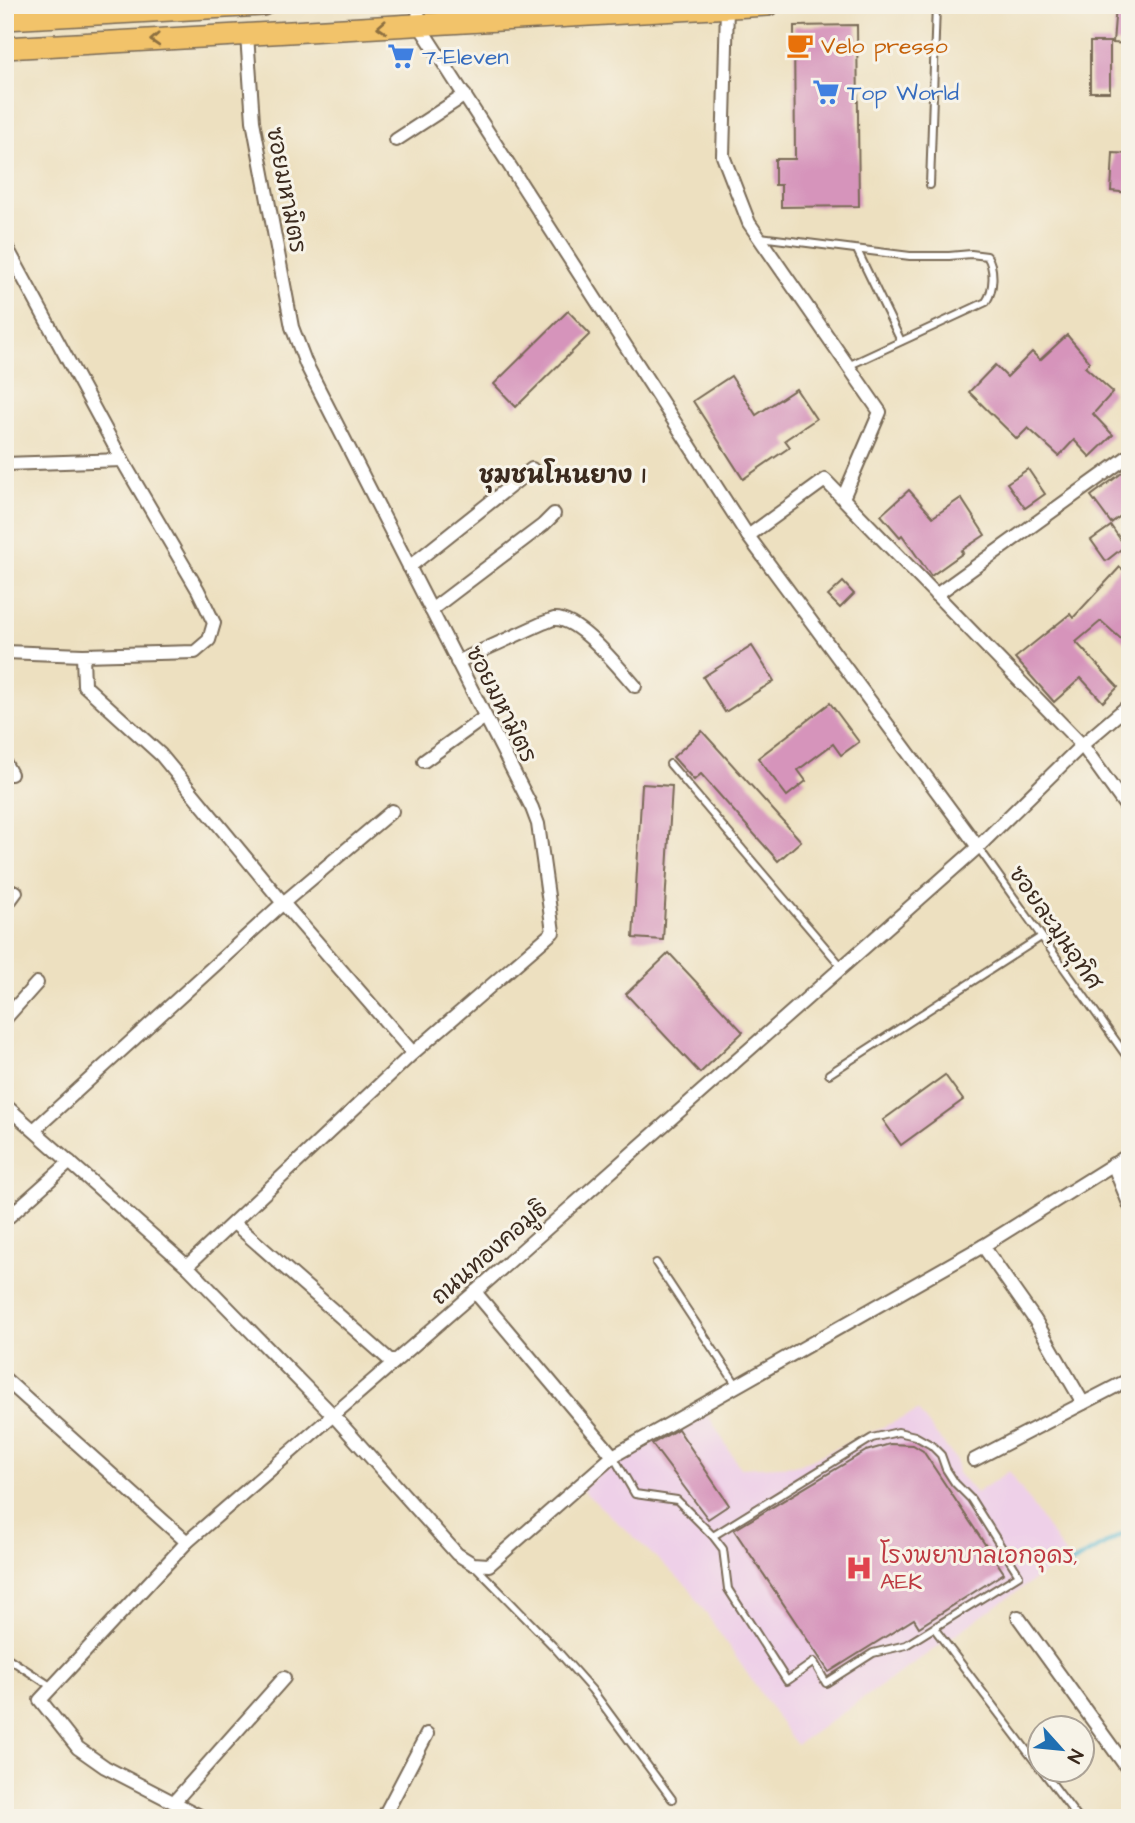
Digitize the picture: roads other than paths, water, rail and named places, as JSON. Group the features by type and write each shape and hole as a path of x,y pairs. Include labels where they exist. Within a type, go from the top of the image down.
{"main road":[{"path":"5,19 263,5"},
{"path":"5,48 247,35 419,15 768,5"}],"street":[{"path":"727,8 723,156 748,223 880,412 844,498"},
{"path":"419,15 465,95 748,536 978,846"},
{"name":"ซอยมหามิตร","path":"187,1266 413,1053 553,932 538,824 306,364 292,327 253,121 247,35"},
{"path":"396,140 465,95"},
{"path":"5,244 122,460 214,622 209,640 195,652 83,655 5,652"},
{"path":"936,595 1130,455"},
{"path":"5,464 122,460"},
{"path":"409,567 532,469"},
{"path":"748,536 825,480 1082,745 1130,812"},
{"path":"431,610 554,514"},
{"path":"457,662 554,619 574,626 587,635 635,686"},
{"path":"83,655 84,685 161,755 283,903 413,1053"},
{"name":"ถนนทองคอมูธิ","path":"174,1802 106,1767 78,1748 40,1700 187,1542 475,1292 842,967 978,846 1082,745 1130,704"},
{"path":"424,761 485,717"},
{"path":"34,1130 283,903 392,811"},
{"path":"5,908 16,892"},
{"path":"5,1019 37,984"},
{"path":"5,1105 187,1266 333,1415 457,1553 473,1564 489,1565 613,1456 983,1246 1130,1154"},
{"path":"5,1220 69,1162"},
{"path":"1113,1164 1130,1206"},
{"path":"234,1223 393,1363"},
{"path":"983,1246 1035,1320 1083,1403"},
{"path":"475,1292 613,1456"},
{"path":"974,1460 1130,1379"},
{"path":"8,1387 187,1542"},
{"path":"1018,1617 1130,1772"},
{"path":"204,1818 174,1802 284,1678"},
{"path":"383,1818 427,1734"}],"lane":[{"path":"930,185 936,5"},
{"path":"758,237 910,256 983,254 991,263 991,294 986,302 848,366"},
{"path":"857,250 901,341"},
{"path":"670,764 842,967"},
{"name":"ซอยละมุนอุทิศ","path":"978,846 1130,1061"},
{"path":"830,1074 1041,937"},
{"path":"656,1263 738,1387"},
{"path":"613,1456 635,1494 677,1500 723,1549 728,1589 786,1681 814,1662 826,1683 873,1653 906,1644 1019,1575 971,1499 946,1469 941,1455 931,1445 915,1436 898,1433 872,1438 713,1536"},
{"path":"473,1564 592,1690 672,1799"},
{"path":"934,1628 1026,1750"},
{"path":"5,1656 52,1688"},
{"path":"1052,1784 1078,1818"}],"waterway":[{"path":"1063,1568 1130,1530"}],"place":[{"name":"Velo presso","path":"800,45"},
{"name":"7-Eleven","path":"401,56"},
{"name":"Top World","path":"826,92"},
{"name":"โรงพยาบาลเอกอุดร, AEK","path":"859,1568"}],"district":[{"name":"ชุมชนโนนยาง 1","path":"562,475"}]}
